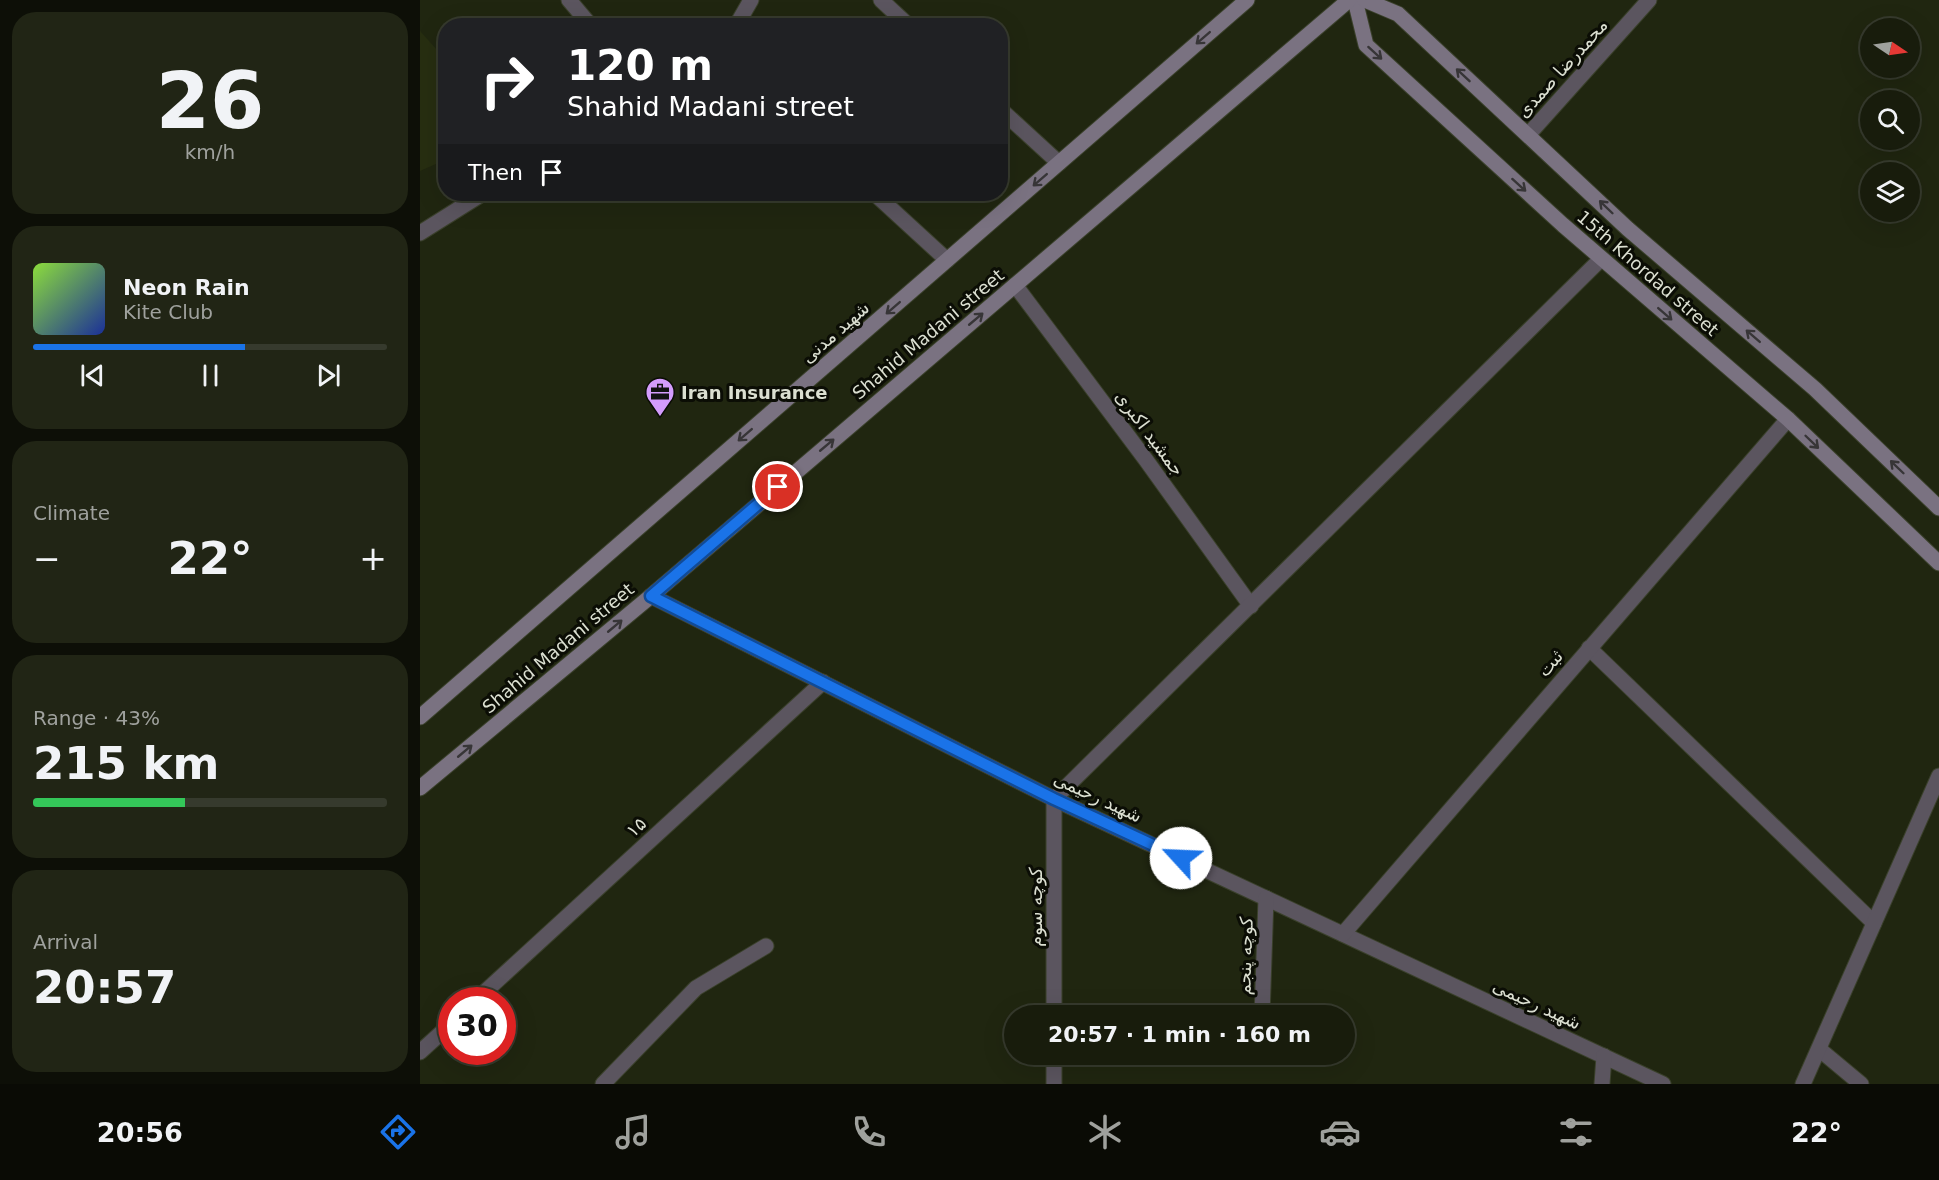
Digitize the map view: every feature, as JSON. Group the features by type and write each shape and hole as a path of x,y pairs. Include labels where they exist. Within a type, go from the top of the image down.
{"main road":[{"name":"شهید مدنی","path":"420,717 1247,0"},
{"name":"Shahid Madani street","path":"420,788 651,596 1349,0"},
{"name":"15th Khordad street","path":"1355,0 1366,45 1601,259 1788,419 1939,563"},
{"name":"15th Khordad street","path":"1365,0 1398,14 1628,228 1815,389 1939,507"}],"street":[{"path":"569,0 584,18"},
{"path":"740,18 750,0"},
{"path":"881,0 900,18"},
{"name":"محمدرضا صمدی","path":"1528,135 1649,0"},
{"path":"1008,116 1059,163"},
{"path":"420,233 471,201"},
{"path":"883,201 948,260"},
{"path":"1054,799 1601,259"},
{"name":"جمشید اکبری","path":"1015,285 1146,460 1251,606"},
{"name":"ثبت","path":"1343,934 1788,419"},
{"name":"شهید رحیمی","path":"651,596 1054,799 1663,1084"},
{"path":"1589,648 1874,922"},
{"name":"۱۵","path":"490,987 823,682"},
{"path":"1803,1084 1939,776"},
{"name":"کوچه سوم","path":"1054,799 1054,1005"},
{"name":"کوچه پنجم","path":"1262,1005 1266,898"},
{"path":"603,1084 696,988 766,946"},
{"path":"420,1052 438,1036"},
{"path":"1819,1049 1862,1084"},
{"path":"1602,1084 1604,1056"},
{"path":"1054,1065 1054,1084"}],"shaded area":[{"path":"420,31 438,51 438,163 420,171"}],"place":[{"name":"Iran Insurance","path":"660,418"}],"route":[{"path":"778,487 651,596 1054,799 1181,858"}]}
